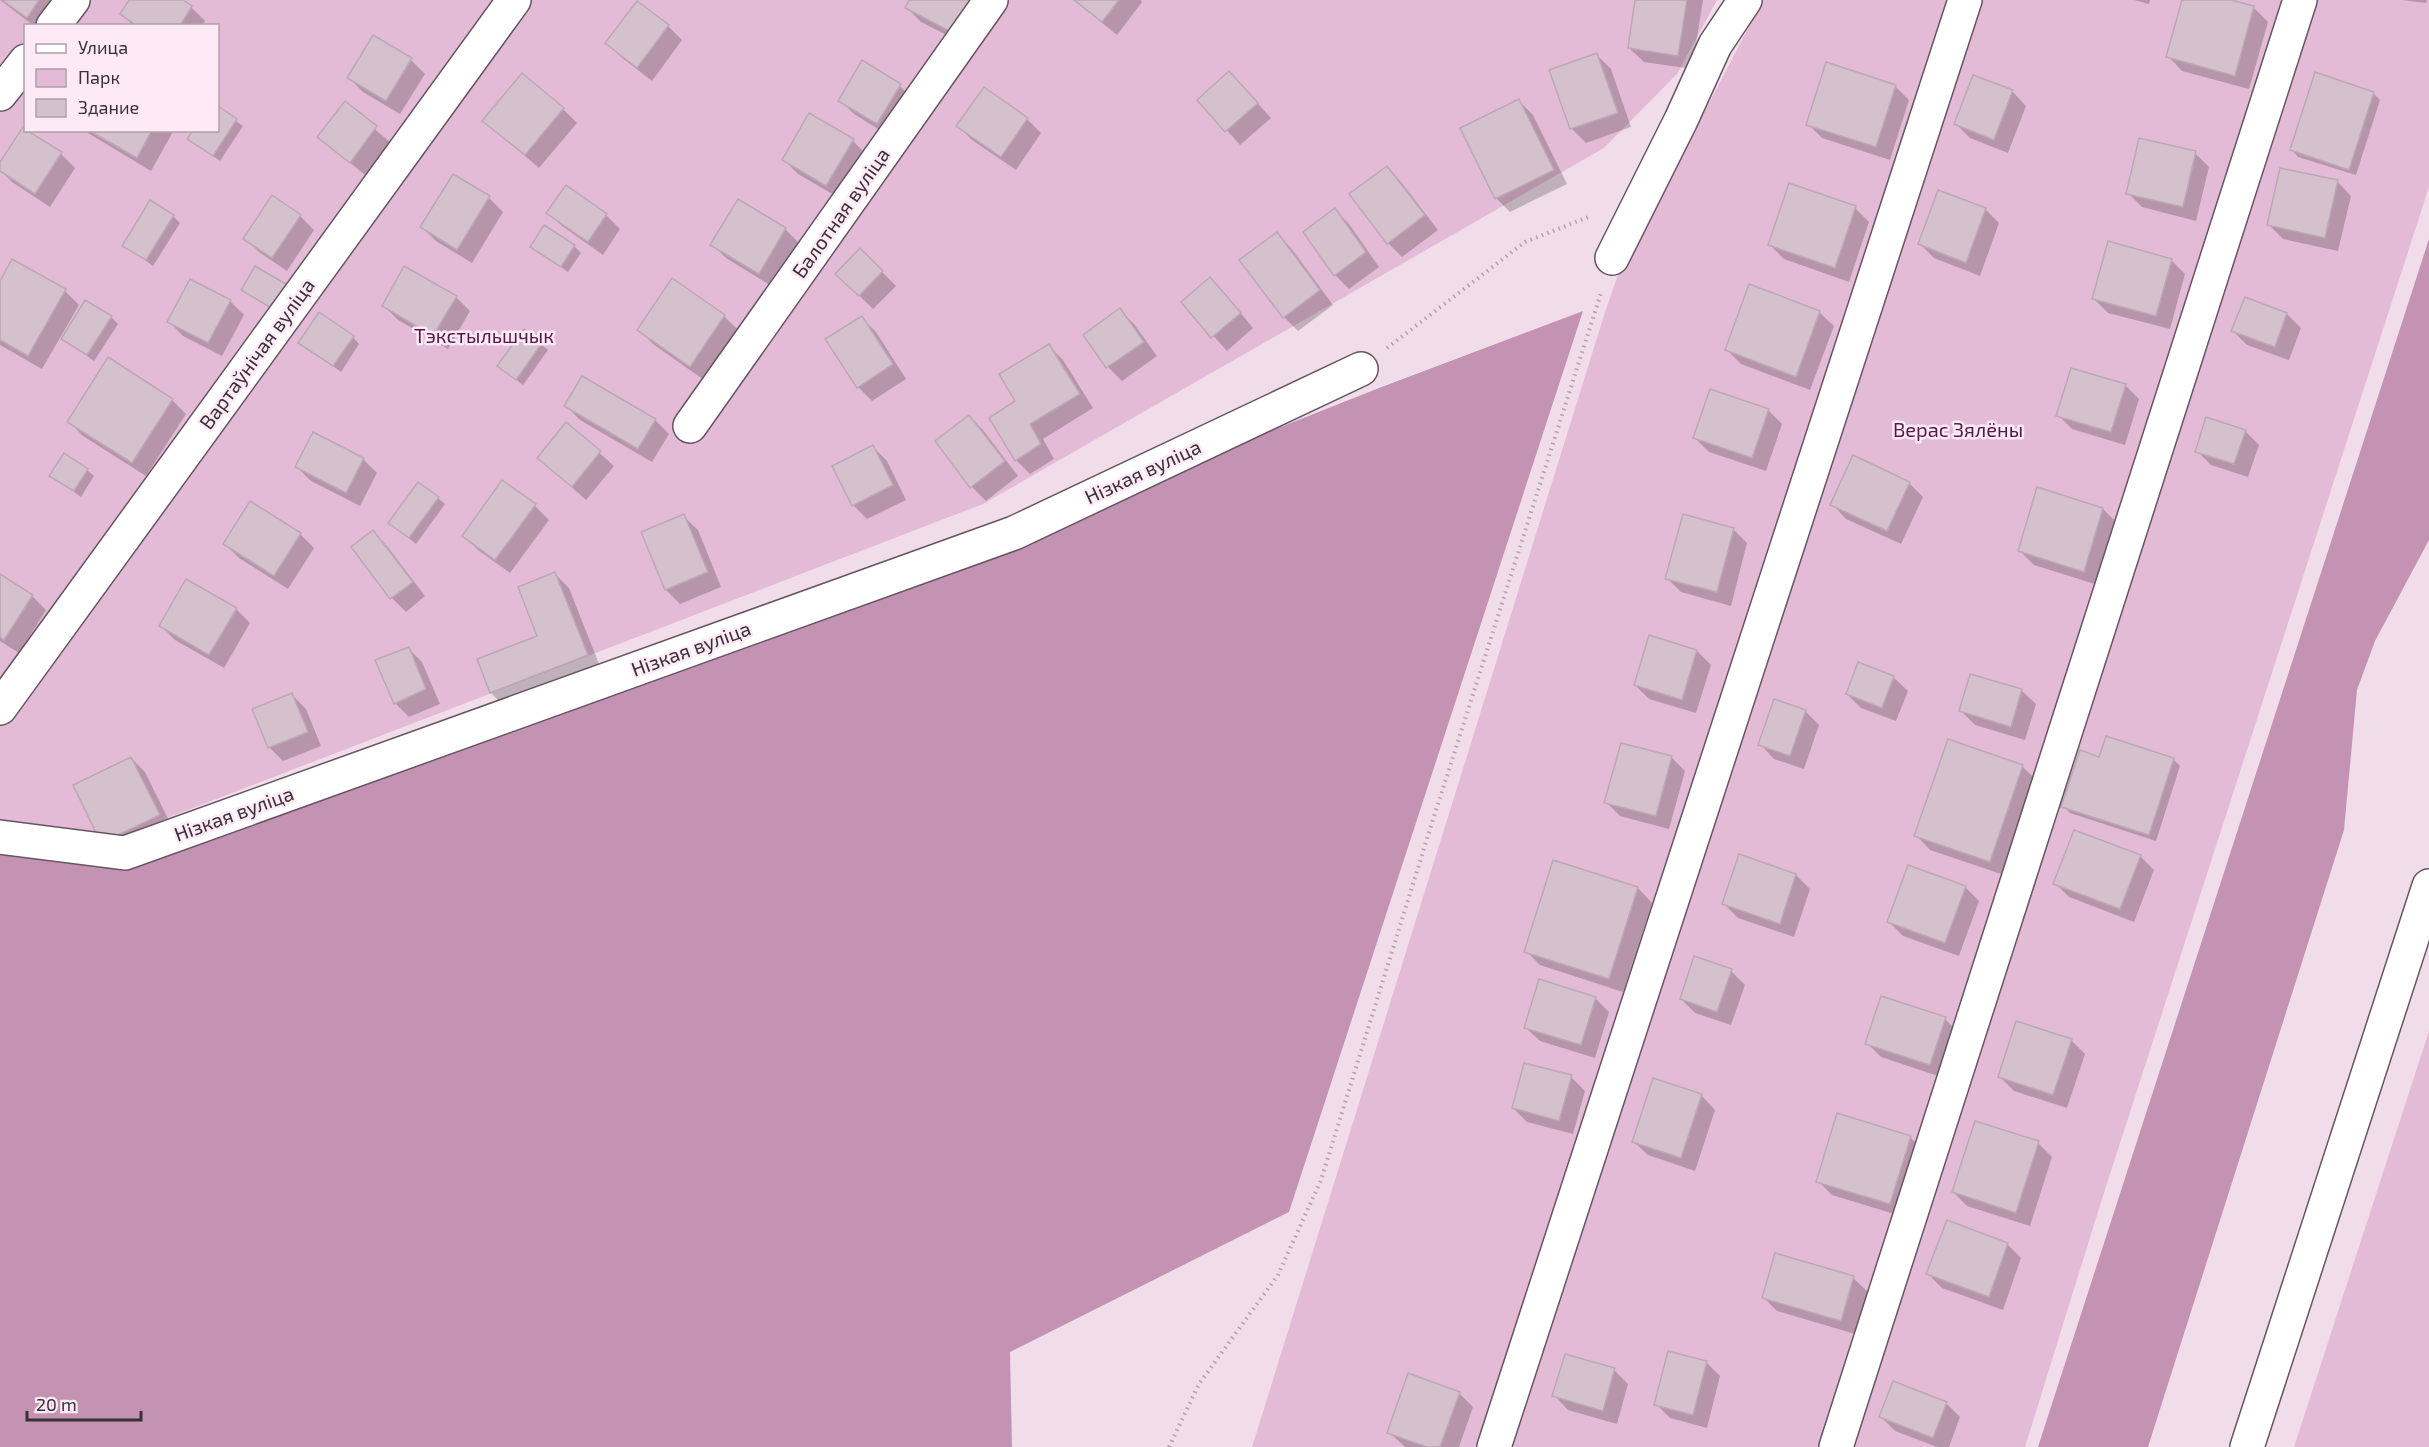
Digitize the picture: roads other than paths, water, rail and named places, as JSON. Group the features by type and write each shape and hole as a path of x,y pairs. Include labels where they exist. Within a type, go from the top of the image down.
{"street":[{"path":"55,24 73,0"},
{"name":"Вартаўнічая вуліца","path":"0,708 514,0"},
{"name":"Балотная вуліца","path":"690,426 991,0"},
{"path":"1612,258 1715,45 1745,0"},
{"path":"1494,1447 1965,0"},
{"path":"1836,1447 2300,0"},
{"path":"0,94 24,64"},
{"name":"Нізкая вуліца","path":"0,837 125,853 1014,533 1361,369"},
{"path":"2247,1447 2429,886"}],"park label":[{"name":"Тэкстыльшчык","path":"484,336"},
{"name":"Верас Зялёны","path":"1958,430"}]}
